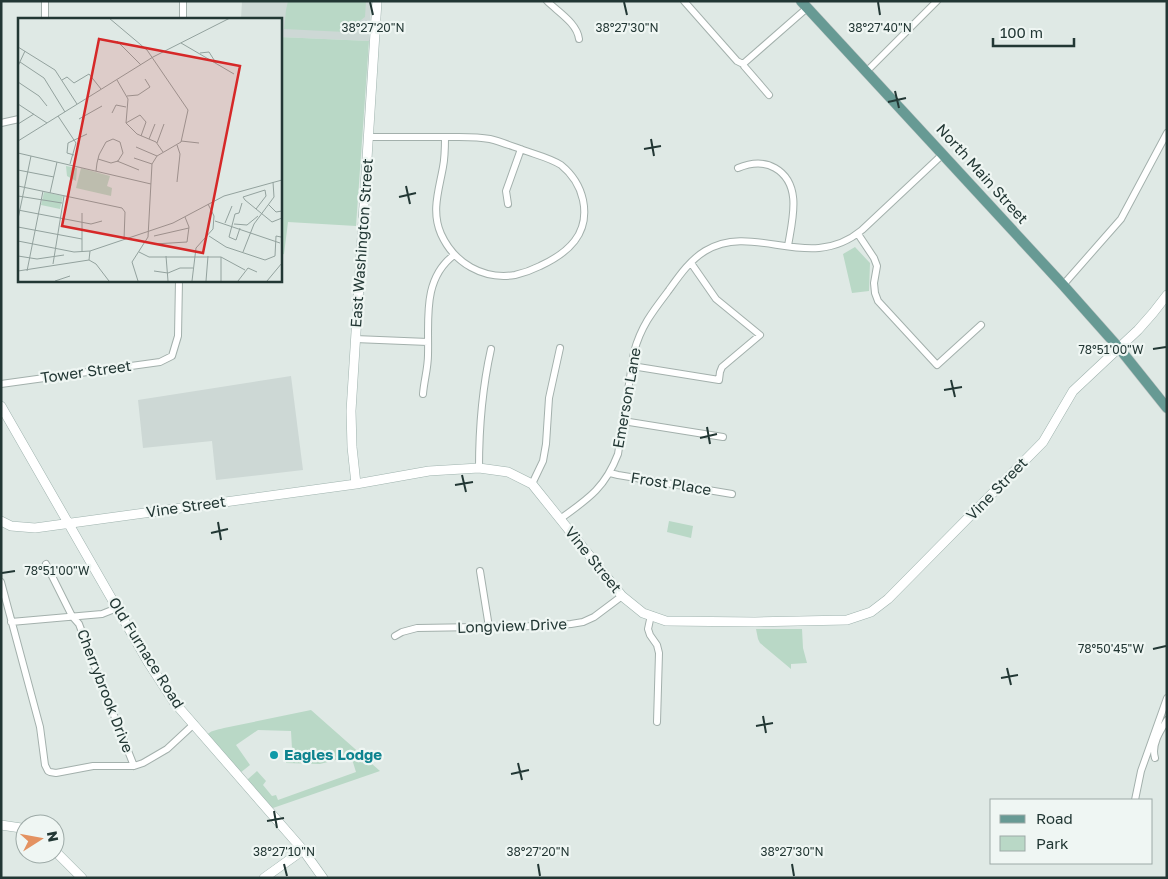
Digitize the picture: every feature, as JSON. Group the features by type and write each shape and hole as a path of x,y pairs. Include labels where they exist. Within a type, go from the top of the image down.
{"main road":[{"name":"East Washington Street","path":"356,484 351,423 377,1"},
{"name":"North Main Street","path":"804,4 1063,285 1119,348 1167,408"},
{"name":"Vine Street","path":"1,522 11,526 35,528 356,484 429,471 479,468 508,472 532,484 622,596 643,613 666,621 847,620 871,612 888,600 1042,442 1073,391 1142,325 1167,295"},
{"name":"Old Furnace Road","path":"1,406 148,662 174,702 303,850 323,878"},
{"path":"1,825 15,827"},
{"path":"264,878 303,850"},
{"path":"65,861 82,878"}],"street":[{"path":"45,1 45,18"},
{"path":"183,1 183,18"},
{"path":"546,1 575,28 579,39"},
{"path":"684,1 737,61 743,64 769,96"},
{"path":"866,72 937,1"},
{"path":"743,64 804,4"},
{"path":"1,123 18,119"},
{"path":"1063,285 1121,219 1167,133"},
{"path":"368,137 444,137 486,139 502,142 554,161 574,179 582,195 584,212 582,226 568,249 556,258 526,272 497,276 480,272 465,264 454,255 441,234 436,211 436,199 443,164 444,137"},
{"path":"508,204 506,191 521,149"},
{"name":"Emerson Lane","path":"560,519 598,490 610,472 618,454 637,339 642,328 690,263 704,252 723,243 738,241 810,249 825,248 842,243 858,234 943,154"},
{"path":"738,168 752,164 767,165 780,171 790,183 794,204 788,246"},
{"path":"858,234 874,258 877,266 874,283 878,301 937,366 981,325"},
{"path":"423,394 428,358 428,314 431,291 440,270 446,261 454,255"},
{"path":"632,366 720,380 722,367 760,335 716,300 690,263"},
{"name":"Tower Street","path":"1,384 160,362 172,356 178,336 179,281"},
{"path":"355,338 428,342"},
{"path":"532,484 543,461 549,398 560,348"},
{"path":"479,468 481,407 491,349"},
{"path":"623,421 723,437"},
{"name":"Frost Place","path":"610,472 618,475 732,494"},
{"name":"Cherrybrook Drive","path":"46,564 72,616 79,624 134,766"},
{"path":"480,572 489,627"},
{"path":"1,582 40,727 45,765 50,772 93,766 134,766 143,763 166,749 194,724"},
{"name":"Longview Drive","path":"395,636 417,628 553,626 577,623 598,615 622,596"},
{"path":"11,622 102,614 117,608"},
{"path":"651,615 648,629 657,645 659,653 656,722"},
{"path":"1135,799 1141,770 1167,698"},
{"path":"1155,758 1154,747 1161,729 1167,720"}],"shaded area":[{"path":"242,1 371,1 369,41 281,37 281,18 241,18"},
{"path":"291,376 303,470 216,480 212,441 143,448 138,400"}],"green space":[{"path":"288,1 366,1 365,17 345,32 284,29"},
{"path":"281,37 369,41 356,226 288,222 284,254 281,255"},
{"path":"855,247 870,263 869,291 852,293 843,254"},
{"path":"669,521 693,526 691,538 667,532"},
{"path":"756,629 802,629 803,648 807,663 791,664 791,669 760,643"},
{"path":"311,710 380,771 273,808 247,781 257,771 266,781 263,785 272,796 276,795 278,800 356,772 351,756 320,764 286,763 287,749 292,749 291,731 258,730 236,745 250,765 240,773 205,737 216,730"}],"place":[{"name":"Eagles Lodge","path":"274,755"}]}
